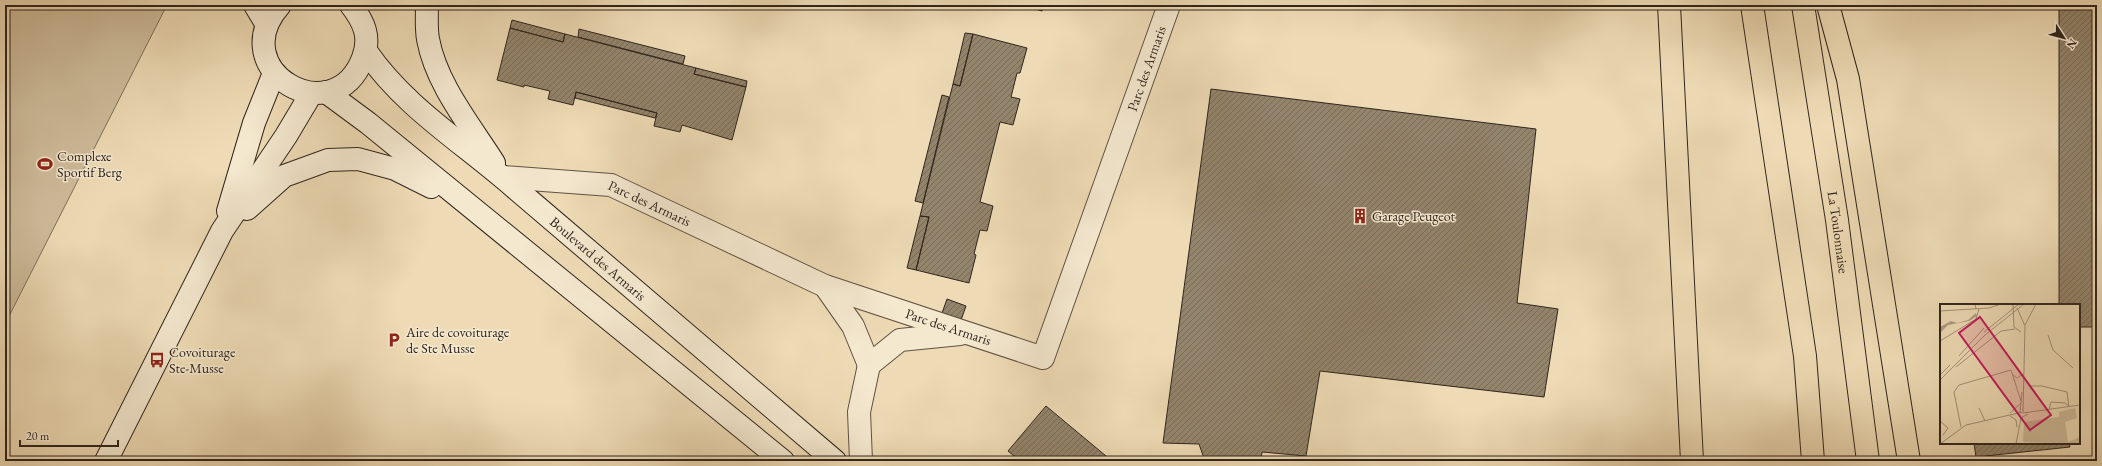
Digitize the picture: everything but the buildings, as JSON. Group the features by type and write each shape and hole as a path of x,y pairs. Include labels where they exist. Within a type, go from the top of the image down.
{"highway":[{"path":"1669,5 1692,461"},
{"path":"1752,5 1805,356 1813,461"},
{"name":"La Toulonnaise","path":"1803,5 1837,220 1868,461"},
{"path":"1828,5 1848,79 1909,461"}],"main road":[{"path":"255,5 267,25"},
{"path":"280,5 272,14 267,25 264,45 266,60 274,73 284,83 296,90 318,93 368,123 466,205 783,461"},
{"path":"427,5 428,39 437,68 452,97 503,177"},
{"name":"Parc des Armaris","path":"503,177 611,185 825,286 1043,358 1168,5"},
{"path":"106,461 222,231 286,136 318,93 345,85 359,70 366,51 366,35 361,10"},
{"name":"Boulevard des Armaris","path":"366,51 382,74 403,95 503,177 835,461"},
{"path":"222,231 254,123 274,73"},
{"path":"222,231 284,176 328,160 358,159 395,169 466,205"},
{"path":"825,286 853,326 870,365 859,412 861,461"},
{"path":"870,365 900,340 968,334"}],"shaded area":[{"name":"Complexe Sportif Berg","path":"5,5 167,5 5,324"}],"place":[{"name":"Complexe Sportif Berg","path":"45,164"},
{"name":"Garage Peugeot","path":"1360,216"},
{"name":"Aire de covoiturage de Ste Musse","path":"394,340"},
{"name":"Covoiturage Ste-Musse","path":"157,360"}]}
